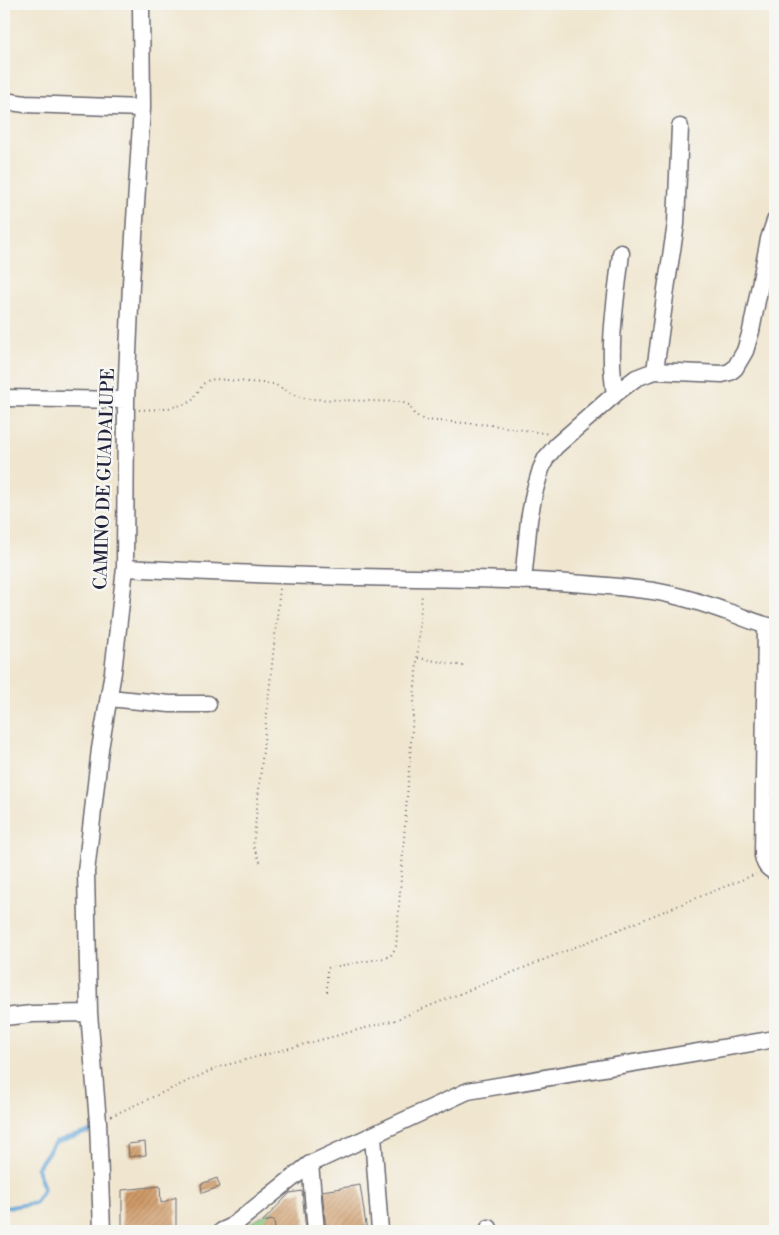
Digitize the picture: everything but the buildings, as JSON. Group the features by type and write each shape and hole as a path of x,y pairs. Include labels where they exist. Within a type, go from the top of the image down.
{"street":[{"name":"CAMINO DE GUADALUPE","path":"102,1231 98,1122 88,1013 86,872 100,748 109,698 125,568 126,405 131,284 142,108 141,4"},
{"path":"4,101 25,104 142,108"},
{"path":"655,371 676,224 680,127"},
{"path":"523,581 529,520 536,485 546,458 566,437 636,378 655,371 722,374 730,372 735,368 745,351 751,331 768,245 775,221"},
{"path":"615,394 612,376 612,346 621,253"},
{"path":"4,398 126,405"},
{"path":"125,568 282,576 523,581 648,590 725,610 770,627 763,856 764,863 772,870"},
{"path":"109,698 170,704 208,704"},
{"path":"4,1017 32,1014 88,1013"},
{"path":"222,1231 231,1227 310,1164 468,1091 775,1039"},
{"path":"373,1136 380,1231"},
{"path":"310,1164 316,1231"}],"path":[{"path":"126,405 178,407 192,401 203,384 208,380 228,380 274,384 302,398 401,402 410,405 414,414 424,420 492,425 566,437"},
{"path":"260,862 253,846 282,576"},
{"path":"327,992 328,968 390,958 396,947 424,578"},
{"path":"418,658 464,666"},
{"path":"98,1122 219,1067 395,1020 772,870"}],"green space":[{"path":"273,1210 274,1231 237,1231"}],"waterway":[{"path":"4,1208 35,1203 44,1189 37,1168 55,1142 91,1131"}]}
